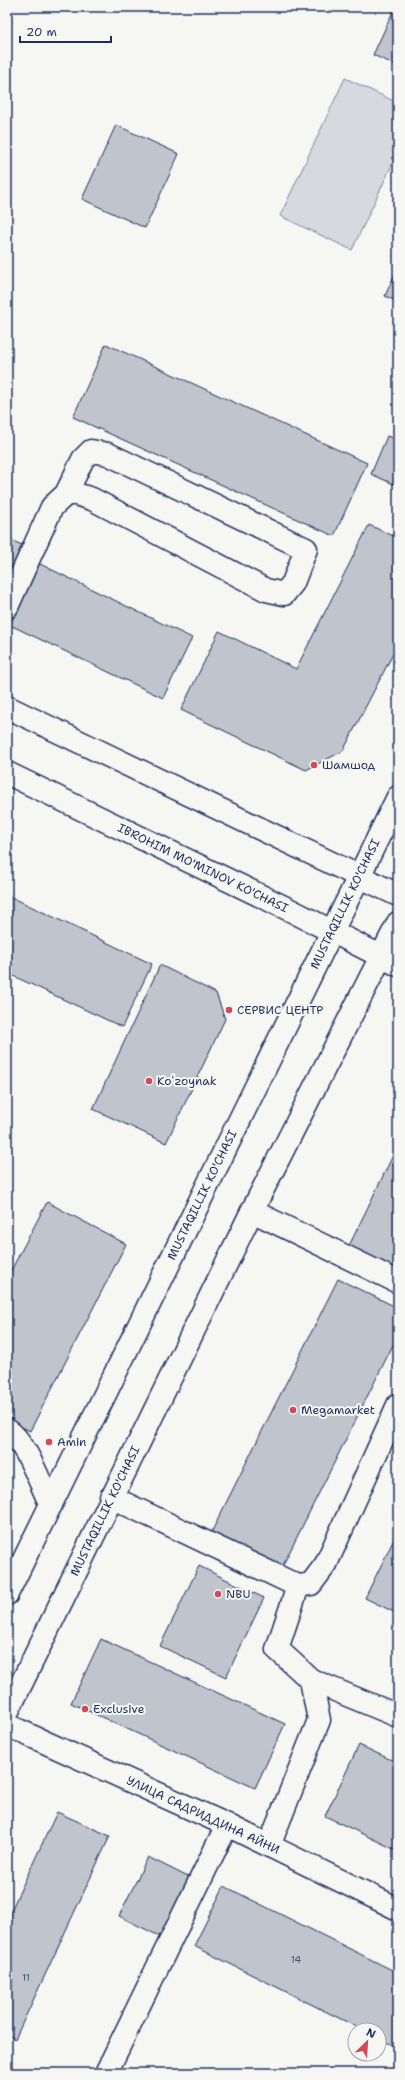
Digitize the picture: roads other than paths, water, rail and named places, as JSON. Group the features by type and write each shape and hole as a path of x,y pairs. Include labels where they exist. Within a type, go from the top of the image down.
{"main road":[{"path":"7,607 52,508 66,494 83,459 91,451 108,454 306,549 293,583 284,594 266,590 92,499 76,494 66,494"},
{"path":"7,707 398,895"},
{"name":"IBROHIM MO'MINOV KO'CHASI","path":"7,773 390,961"},
{"name":"MUSTAQILLIK KO'CHASI","path":"7,1594 398,797"},
{"name":"MUSTAQILLIK KO'CHASI","path":"7,1713 111,1497 252,1211 390,961 398,923"},
{"path":"252,1211 398,1282"},
{"path":"111,1497 298,1586 311,1584 326,1564 398,1405"},
{"path":"7,1430 15,1435 26,1451 51,1505"},
{"path":"298,1586 277,1649 311,1680 398,1716"},
{"path":"269,1846 319,1720 311,1680"},
{"name":"УЛИЦА САДРИДДИНА АЙНИ","path":"7,1725 227,1825 398,1909"},
{"path":"106,2073 227,1825"}],"place":[{"name":"Шамшод","path":"314,765"},
{"name":"СЕРВИС ЦЕНТР","path":"229,1010"},
{"name":"Koʻzoynak","path":"149,1081"},
{"name":"Megamarket","path":"293,1410"},
{"name":"Amin","path":"49,1442"},
{"name":"NBU","path":"218,1594"},
{"name":"Exclusive","path":"85,1709"}]}
